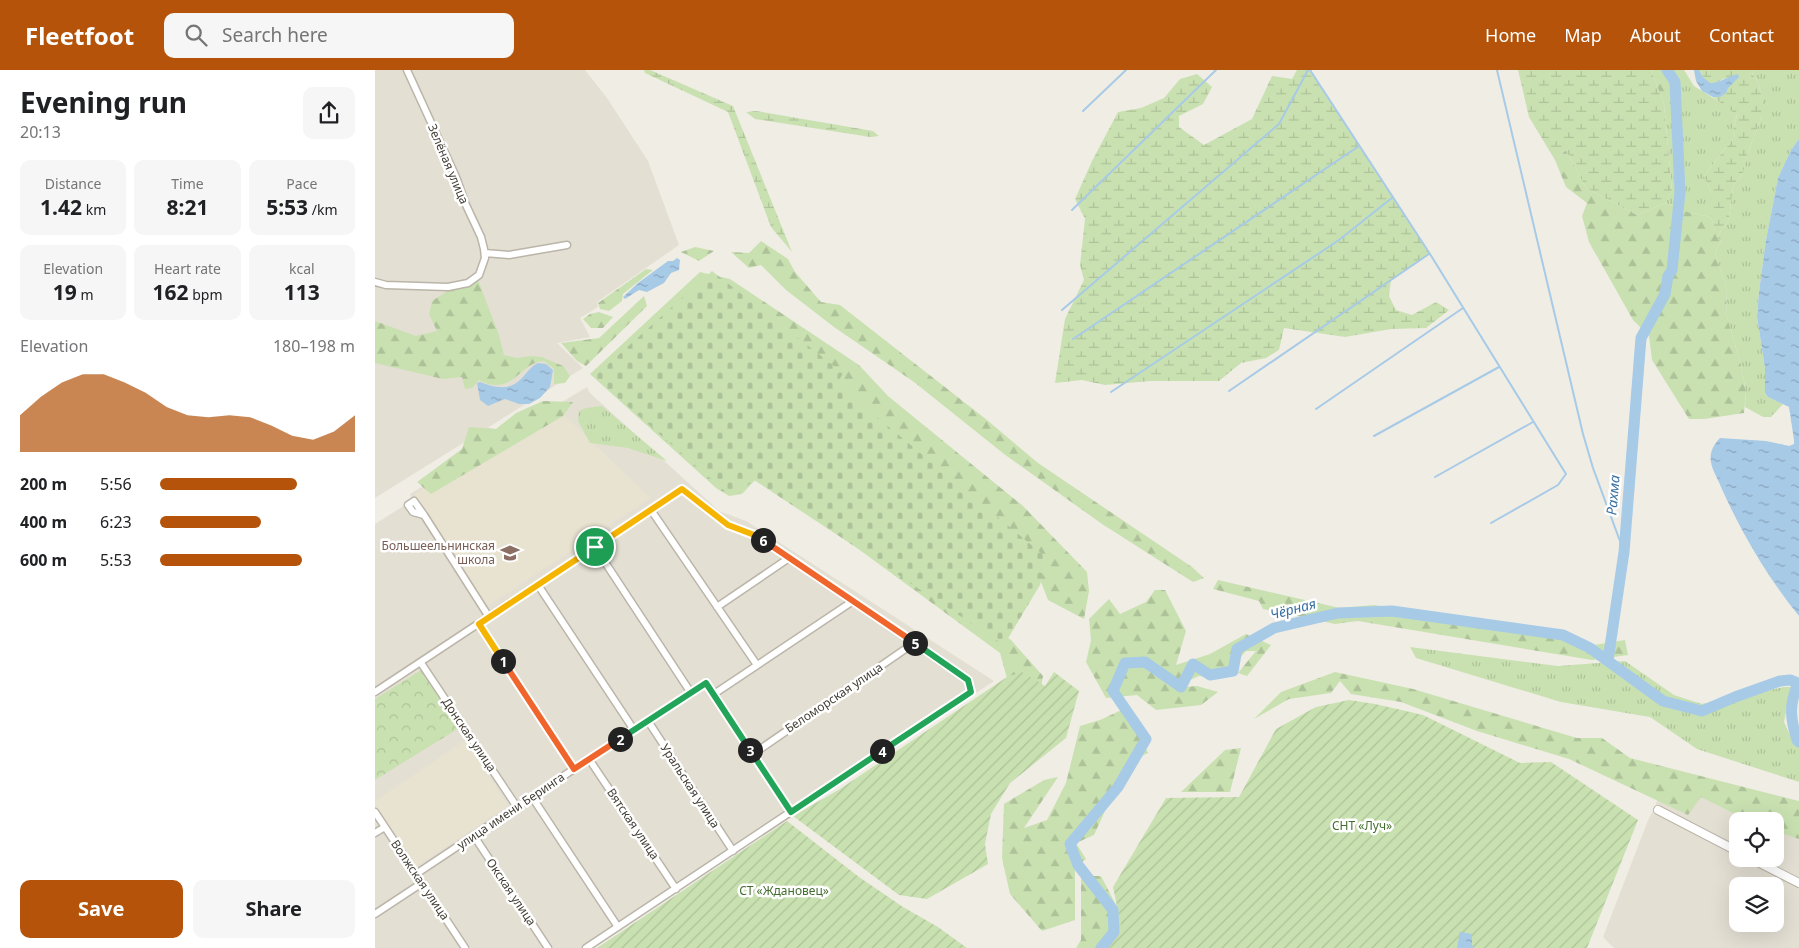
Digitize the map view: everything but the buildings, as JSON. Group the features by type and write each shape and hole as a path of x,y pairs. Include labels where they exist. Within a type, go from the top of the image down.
{"street":[{"name":"Зелёная улица","path":"407,70 456,176 466,205 481,237 485,256"},
{"path":"375,282 385,285 448,287 468,283 479,275 485,256 509,256 567,245"},
{"path":"375,692 682,489 728,525 757,536 968,680 971,692 619,928 586,948"},
{"path":"651,510 757,665"},
{"path":"424,515 489,617"},
{"path":"595,547 691,693"},
{"path":"717,607 789,558"},
{"path":"538,585 634,730"},
{"path":"791,812 713,694 853,601"},
{"path":"479,624 574,769"},
{"name":"Беломорская улица","path":"753,754 915,643"},
{"name":"Донская улица","path":"421,663 517,807"},
{"name":"улица имени Беринга","path":"416,874 706,683 713,694"},
{"name":"Уральская улица","path":"648,721 733,851"},
{"name":"Вятская улица","path":"589,759 676,889"},
{"path":"532,797 619,928"},
{"path":"1659,810 1729,847"},
{"name":"Волжская улица","path":"375,812 462,947"},
{"path":"375,833 385,827"},
{"name":"Окская улица","path":"474,836 548,948"},
{"path":"1768,867 1799,883"},
{"path":"375,914 422,883"}],"shaded area":[{"path":"375,70 585,70 607,98 648,161 679,245 597,302 598,307 580,318 590,337 557,343 583,368 375,498"},
{"path":"587,387 590,393 719,511 746,521 994,681 589,948 375,948 375,524 413,500 410,494"},
{"name":"Большеельнинская школа","path":"556,407 650,498 486,607 415,494"},
{"path":"466,740 508,806 415,867 375,806 375,801"},
{"path":"1694,783 1799,808 1799,948 1614,948 1603,937 1647,823 1660,795"}],"green space":[{"path":"644,70 650,70 733,106 792,252 771,227 728,112 645,73"},
{"path":"1297,70 1310,70 1430,254 1391,280 1389,296 1396,310 1412,315 1436,302 1449,310 1426,328 1391,329 1345,337 1284,328 1279,350 1266,358 1241,363 1219,381 1150,381 1105,385 1082,380 1055,383 1065,319 1084,280 1080,265 1085,219 1075,199 1092,161 1118,112 1141,108 1164,98 1180,79 1197,74 1212,87 1203,104 1179,116 1179,127 1204,145 1252,119 1272,76 1292,79"},
{"path":"1518,70 1651,70 1664,104 1672,191 1665,203 1637,215 1586,188 1566,150 1555,160 1529,117"},
{"path":"1651,70 1673,70 1672,104 1664,104"},
{"path":"1673,70 1684,70 1694,86 1737,114 1733,130 1735,136 1704,176 1711,193 1711,217 1687,212 1665,203 1672,191 1664,104 1672,104"},
{"path":"1699,70 1754,70 1752,74 1758,82 1762,98 1762,116 1747,155 1743,173 1733,186 1729,219 1717,237 1711,217 1711,193 1704,176 1735,136 1733,130 1737,115 1713,97 1720,97 1725,78 1716,83 1709,83"},
{"path":"1754,70 1799,70 1799,139 1791,150 1778,178 1766,240 1759,292 1757,317 1765,368 1765,393 1768,397 1783,404 1771,417 1763,417 1745,407 1746,392 1741,365 1727,317 1726,287 1715,253 1721,241 1717,237 1729,219 1733,186 1743,173 1747,155 1762,116 1762,98 1758,82 1752,74"},
{"path":"756,111 873,131 879,136 870,137 755,119 746,112"},
{"path":"1566,150 1586,188 1637,215 1665,203 1687,212 1711,217 1717,236 1721,241 1715,253 1726,287 1727,317 1741,365 1746,392 1744,413 1704,419 1689,419 1652,360 1649,336 1633,320 1589,242 1582,216 1587,203 1566,187 1555,160"},
{"path":"761,241 788,259 795,272 821,302 840,305 987,420 1038,463 1192,567 1204,578 1193,582 1102,524 1004,454 914,382 834,327 786,290 761,265 749,268 731,252 749,253"},
{"path":"695,247 714,251 699,261 681,252"},
{"path":"646,269 653,270 623,294 622,301 609,311 600,309 598,303"},
{"path":"712,271 843,373 837,384 1047,558 1040,585 1004,645 754,480 739,493 732,495 726,492 594,377"},
{"path":"700,272 730,279 859,365 888,396 1023,506 1087,572 1089,591 1084,619 1048,600 1036,569 917,576 1011,640 1043,676 1039,700 1007,678 1000,653 759,476 742,494 729,496 716,488 590,374"},
{"path":"478,280 499,335 504,355 517,358 542,357 563,366 570,376 565,383 554,384 554,369 544,361 531,365 509,382 494,385 479,380 472,388 465,389 462,377 443,379 375,363 375,321 416,336 437,331 429,314 432,301 449,290 470,286"},
{"path":"644,296 647,306 586,366 577,361 561,343 599,338"},
{"path":"599,312 613,317 603,328 591,328 583,319 590,314"},
{"path":"543,401 573,402 563,416 431,494 417,482 462,449 469,427 496,429 516,413"},
{"path":"602,406 667,461 628,448 590,443 578,421 579,411"},
{"path":"1218,580 1340,608 1374,605 1432,614 1594,645 1625,640 1628,655 1592,660 1358,621 1335,624 1263,609 1259,601 1213,589"},
{"path":"1155,590 1165,590 1186,631 1176,665 1210,654 1246,634 1271,645 1247,676 1238,673 1256,651 1246,651 1222,678 1199,676 1172,688 1197,686 1218,692 1201,705 1156,710 1137,695 1106,698 1086,662 1091,640 1089,619 1109,599 1120,614 1146,602"},
{"path":"1410,647 1558,666 1625,661 1674,695 1702,704 1791,687 1784,722 1795,746 1799,746 1799,782 1697,749 1650,717 1561,702 1416,658"},
{"path":"423,669 459,728 375,780 375,699"},
{"path":"1022,672 1045,686 1054,672 1079,691 1066,738 1010,783 991,814 985,844 988,864 927,899 899,895 793,816 840,789 1007,677"},
{"path":"1335,672 1413,689 1577,738 1602,738 1630,758 1799,801 1799,839 1784,834 1784,812 1731,812 1701,797 1688,815 1569,759 1477,731 1401,702 1351,694 1340,681 1331,693 1289,699 1254,719 1281,692"},
{"name":"СНТ «Луч»","path":"1349,700 1423,715 1520,763 1551,762 1638,820 1587,948 1099,948 1121,925 1113,887 1166,798 1239,797 1276,729 1316,707"},
{"path":"1128,707 1148,753 1127,763 1094,835 1076,843 1086,859 1075,867 1075,920 1042,931 1010,894 1002,858 1004,804 1044,780 1058,777 1024,828 1047,820 1066,783 1080,726 1100,720"},
{"path":"1241,748 1230,792 1181,792 1225,750"},
{"name":"СТ «Ждановец»","path":"787,821 859,877 903,907 938,927 967,948 597,948"},
{"path":"1081,876 1101,876 1136,944 1134,948 1076,948 1081,940"}],"water":[{"path":"1694,70 1699,70 1710,83 1738,74 1739,77 1728,88 1726,93 1720,97 1713,97 1702,91 1696,81"},
{"path":"1799,139 1799,616 1746,538 1715,474 1711,455 1720,438 1766,441 1789,446 1794,444 1789,407 1768,397 1765,393 1765,368 1757,317 1766,240 1778,178 1791,150"},
{"path":"677,258 680,260 679,270 671,273 664,283 647,292 639,290 625,299 623,297 638,283 668,261 673,261"},
{"path":"538,363 546,364 553,370 550,387 540,398 529,404 519,404 505,399 488,406 480,400 477,383 507,387 516,383"},
{"path":"1460,932 1472,934 1472,945 1474,948 1457,948"}],"waterway":[{"path":"1083,111 1126,70"},
{"path":"1072,210 1216,70"},
{"path":"1062,310 1279,124 1308,70"},
{"path":"1310,70 1430,254 1566,474 1558,485 1491,523"},
{"path":"1497,70 1583,434 1593,468 1624,552"},
{"name":"Рахма","path":"1608,660 1624,552 1641,338 1665,294 1668,276 1672,270 1680,192 1675,82 1667,70"},
{"path":"1073,339 1359,146"},
{"path":"1111,392 1339,240 1393,197"},
{"path":"1229,391 1429,254"},
{"path":"1316,409 1463,308"},
{"path":"1374,436 1499,367"},
{"path":"1435,477 1533,422"},
{"name":"Чёрная","path":"1101,948 1114,932 1113,910 1078,865 1070,844 1118,787 1146,739 1113,691 1125,663 1145,662 1181,687 1193,664 1210,675 1233,671 1237,649 1274,628 1338,613 1392,611 1563,635 1590,648 1663,701 1702,711 1780,681 1790,680 1798,683 1791,712 1799,742"}],"place":[{"name":"Большеельнинская школа","path":"510,553"}],"route":[{"path":"682,489 728,525 757,536 968,680 971,692 791,812 706,683 574,769 479,624 595,547 682,489"}]}
